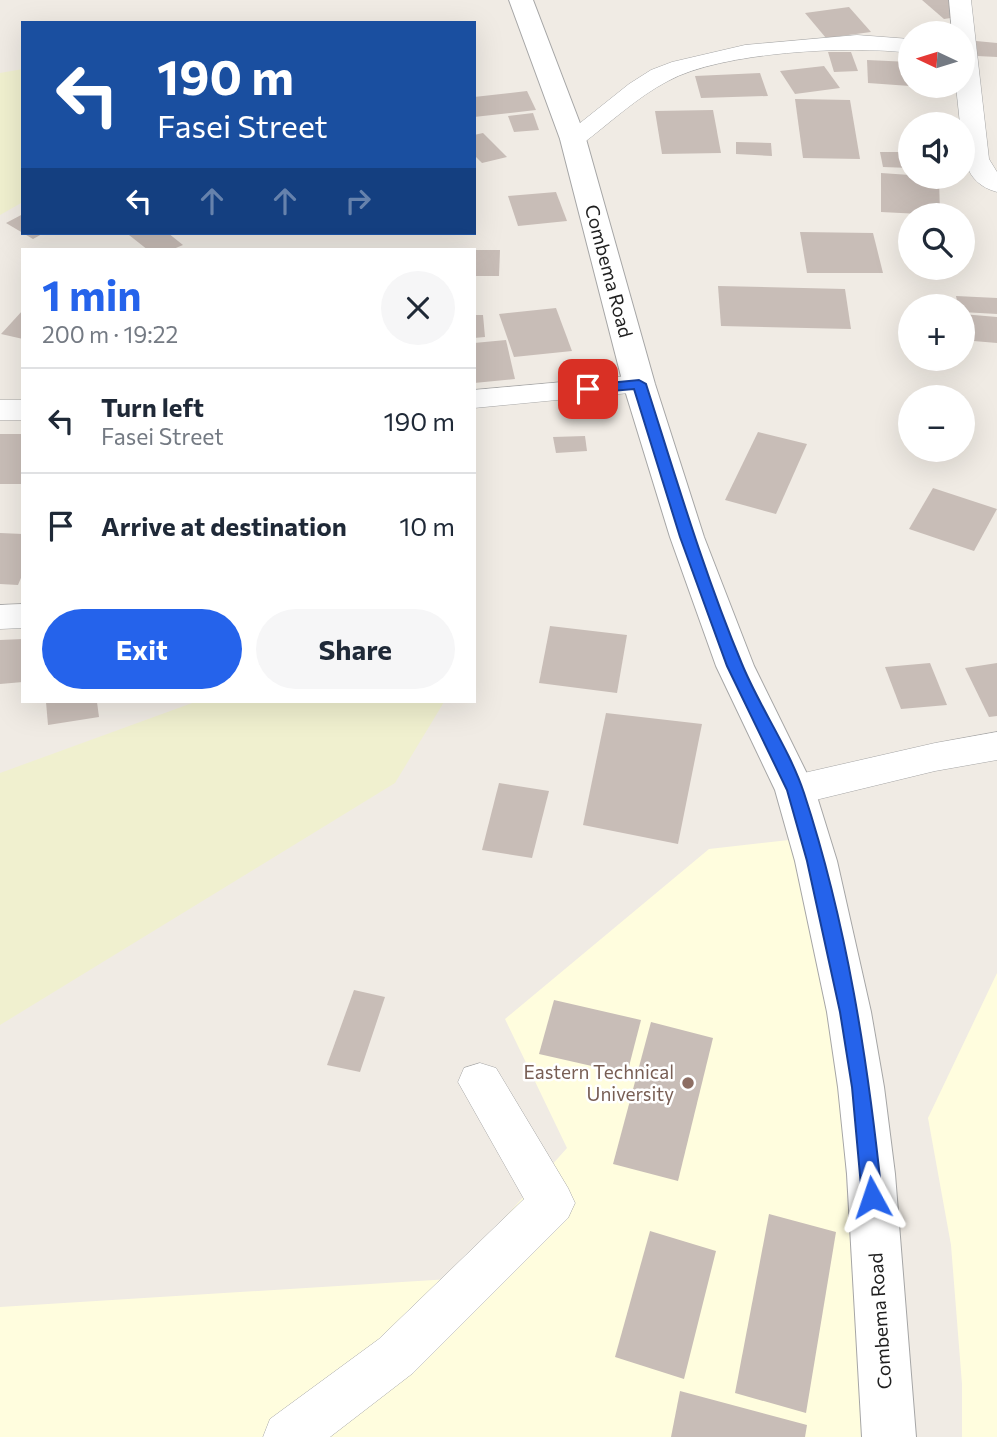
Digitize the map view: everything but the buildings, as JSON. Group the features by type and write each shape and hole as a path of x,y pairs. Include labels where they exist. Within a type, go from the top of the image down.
{"street":[{"name":"Combema Road","path":"521,0 573,139 639,384 687,537 735,666 795,790 816,861 862,1087 871,1174 889,1437"},
{"path":"573,139 661,75 685,66 753,53 869,41 898,34"},
{"path":"967,98 976,159 987,177 997,184"},
{"path":"476,398 639,384"},
{"path":"0,410 21,410"},
{"path":"0,617 21,616"},
{"path":"795,790 935,757 997,746"},
{"path":"288,1437 396,1356 552,1203 480,1082"}],"shaded area":[{"name":"Eastern Technical University","path":"825,836 862,1437 0,1437 0,1307 450,1279 567,1148 505,1019 709,849"},
{"path":"997,973 997,1437 962,1437 962,1384 951,1245 928,1118"}],"green space":[{"path":"21,69 21,203 0,215 0,73"},
{"path":"192,703 443,703 395,783 0,1025 0,773"}],"place":[{"name":"Eastern Technical University","path":"688,1083"}],"route":[{"path":"588,389 639,384 687,537 735,666 795,790 816,861 849,1012 862,1087 872,1197"}]}
